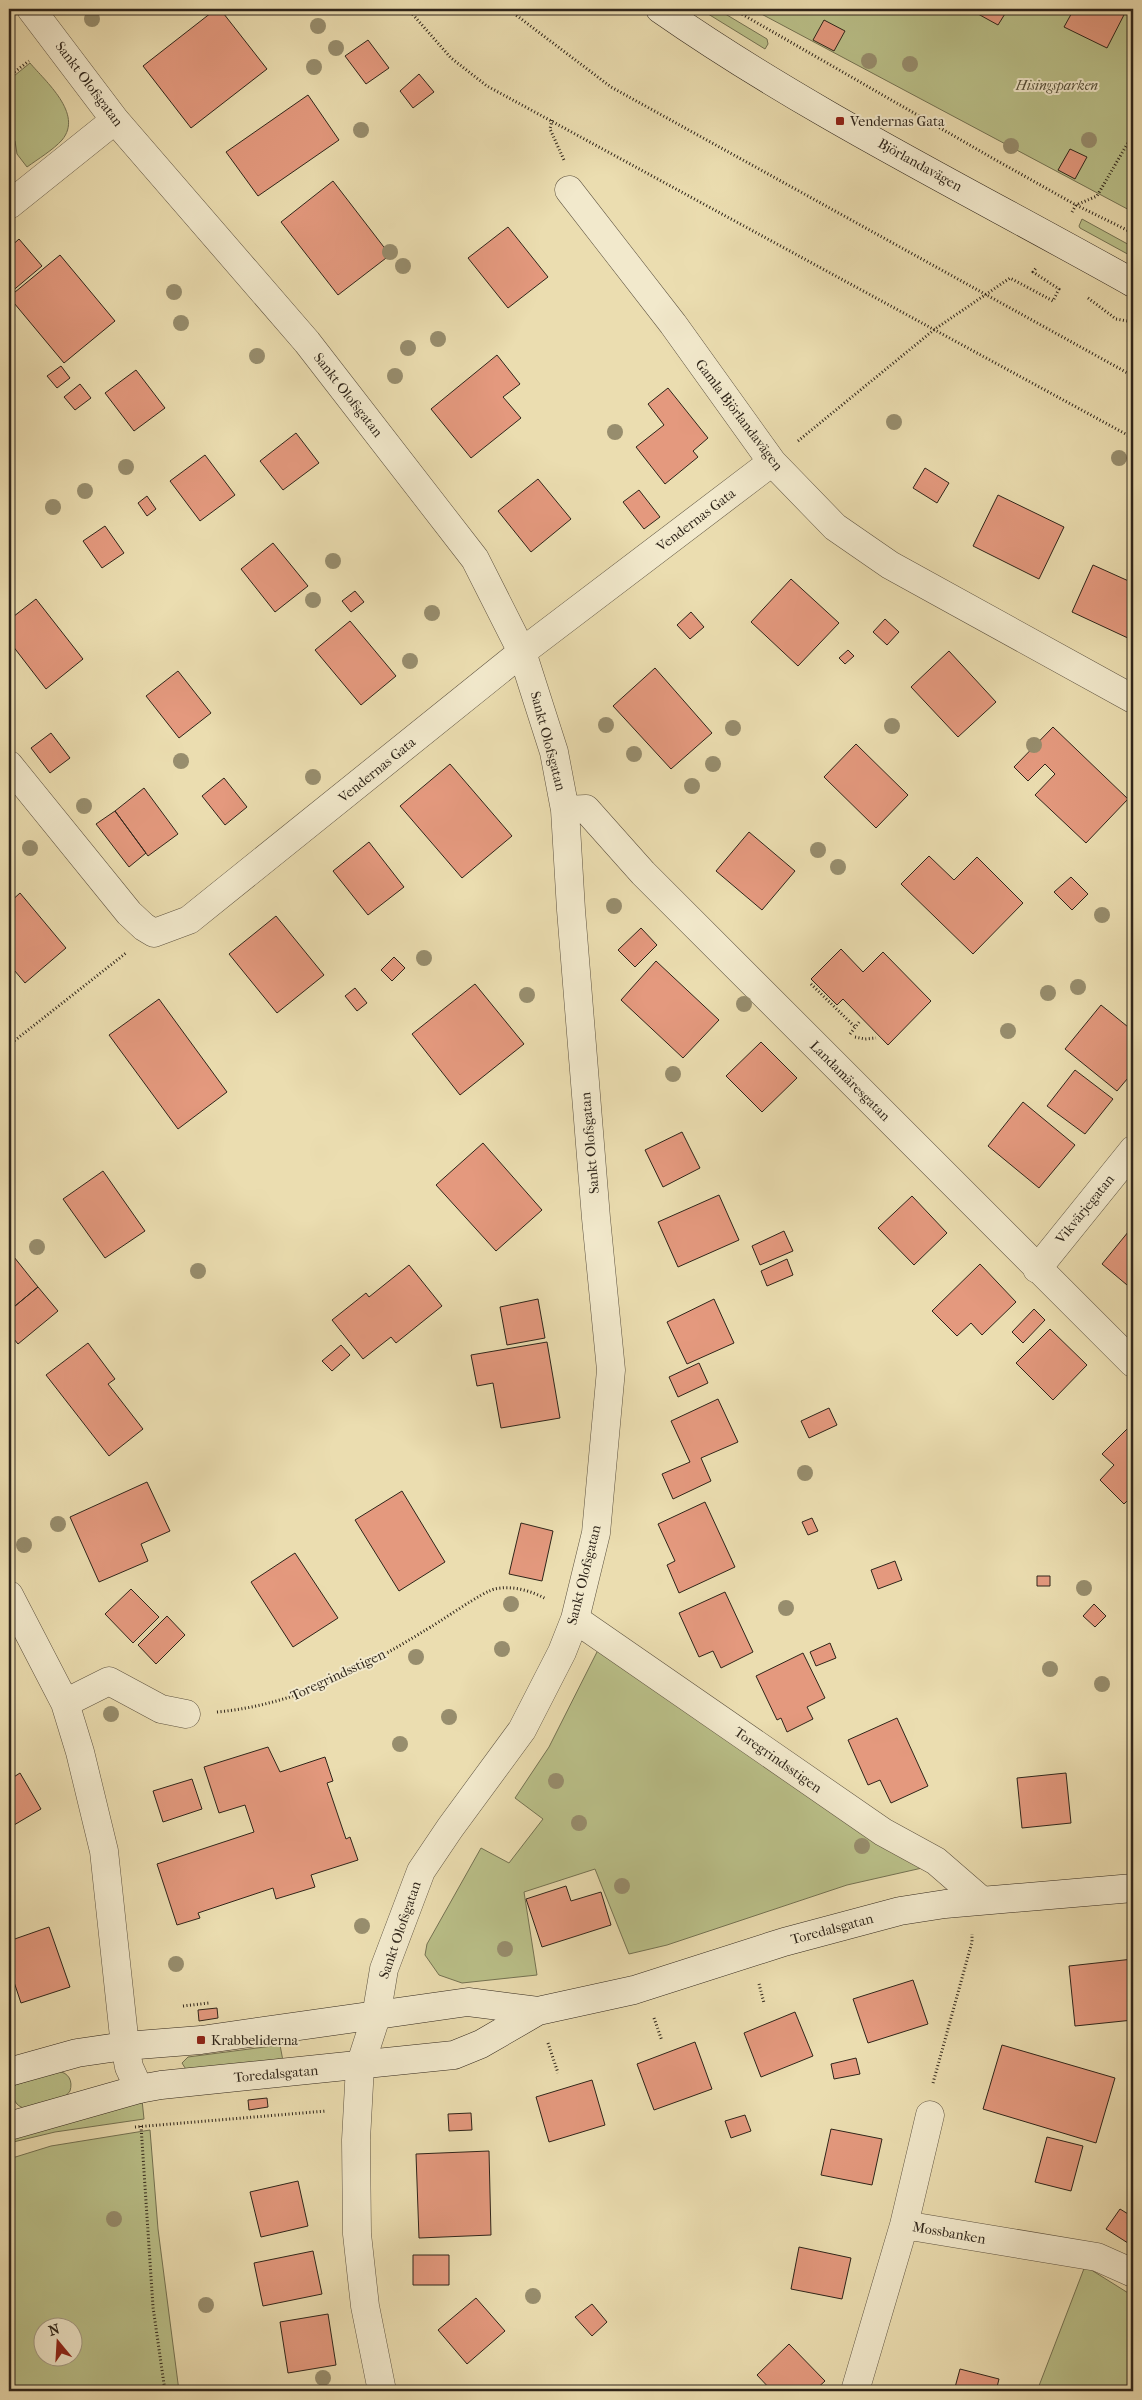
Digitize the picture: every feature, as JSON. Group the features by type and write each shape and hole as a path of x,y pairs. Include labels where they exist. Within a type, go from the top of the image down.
{"street":[{"name":"Sankt Olofsgatan","path":"31,9 115,120 307,342 475,559 522,652 554,752 565,810 571,910 596,1218 611,1370 596,1533 575,1619 562,1652 522,1730 421,1871 384,1969 376,2017 360,2066 356,2140 357,2230 365,2306 382,2391"},
{"name":"Björlandavägen","path":"660,9 712,45 840,121 1133,283"},
{"path":"9,205 115,120"},
{"name":"Gamla Björlandavägen","path":"569,190 673,324 772,462 835,527 890,565 1133,699"},
{"name":"Vendernas Gata","path":"9,765 129,912 144,927 154,933 189,920 522,652 772,462"},
{"name":"Landamäresgatan","path":"565,810 586,809 642,873 1133,1363"},
{"name":"Vikvärjegatan","path":"1037,1269 1133,1150"},
{"path":"9,1595 65,1703 78,1746 104,1851 125,2046 129,2067 139,2089"},
{"name":"Toregrindsstigen","path":"575,1619 882,1832 936,1861 981,1900"},
{"path":"65,1703 108,1682 161,1709 186,1714"},
{"name":"Toredalsgatan","path":"9,2126 139,2089 161,2085 454,2055 481,2044 538,2011 634,1990 784,1942 900,1911 981,1900 1133,1888"},
{"name":"Toredalsgatan","path":"9,2072 77,2053 125,2046 201,2040 376,2017 468,2002 538,2011"},
{"path":"904,2225 930,2115"},
{"name":"Mossbanken","path":"855,2391 904,2225 1097,2257 1133,2273"}],"path":[{"path":"408,9 451,58 487,86 1133,438"},
{"path":"508,9 611,87 1133,376"},
{"path":"733,9 1076,205 1133,233"},
{"path":"552,120 550,129 563,156 569,190"},
{"path":"772,462 935,329 1010,278 1053,300 1059,289 1033,272 1076,205 1096,196 1133,134"},
{"path":"9,1045 128,952"},
{"path":"811,984 855,1027"},
{"path":"844,1040 860,1020"},
{"name":"Toregrindsstigen","path":"186,1714 243,1710 299,1695 331,1682 400,1646 494,1588 529,1590 545,1598"},
{"path":"935,2072 972,1942"},
{"path":"132,2127 359,2108"},
{"path":"141,2126 153,2307 165,2391"}],"green space":[{"path":"700,9 717,9 767,39 768,44 765,49"},
{"name":"Hisingsparken","path":"752,9 1133,9 1133,212"},
{"path":"30,63 60,98 68,120 68,130 62,140 50,151 27,167 17,154 15,141 9,134 9,80"},
{"path":"1082,219 1133,247 1133,257 1080,228"},
{"path":"598,1650 922,1868 847,1885 667,1945 629,1954 595,1869 524,1892 537,1975 462,1983 439,1975 425,1955 427,1944 481,1848 509,1863 543,1819 515,1798 549,1747"},
{"path":"280,2045 283,2061 187,2071 182,2063 188,2057"},
{"path":"58,2071 65,2074 70,2081 70,2091 65,2097 28,2109 17,2104 12,2093 15,2085"},
{"path":"142,2100 144,2119 55,2132 9,2143 9,2137"},
{"path":"150,2130 158,2229 179,2391 9,2391 9,2159 51,2146"},
{"path":"1085,2266 1133,2296 1133,2391 1037,2391"}],"building":[{"path":"216,9 220,9 267,69 191,128 143,66"},
{"path":"969,9 1008,9 998,25"},
{"path":"1074,9 1127,9 1107,48 1064,27"},
{"path":"824,20 845,31 834,51 813,40"},
{"path":"368,40 389,68 366,84 345,56"},
{"path":"419,74 434,92 413,108 400,91"},
{"path":"308,95 339,140 258,196 226,152"},
{"path":"1070,149 1087,157 1075,179 1058,170"},
{"path":"333,181 390,255 338,295 281,222"},
{"path":"508,227 548,277 508,308 468,258"},
{"path":"19,239 42,266 10,293 9,248"},
{"path":"60,255 115,321 64,363 9,297"},
{"path":"497,355 520,384 503,397 521,418 471,458 431,409"},
{"path":"61,366 70,378 57,388 47,376"},
{"path":"136,370 165,408 134,431 105,393"},
{"path":"80,384 91,398 75,410 64,397"},
{"path":"668,388 708,438 693,451 698,457 665,484 636,447 664,425 648,404"},
{"path":"296,433 319,463 283,490 260,461"},
{"path":"205,455 235,495 200,521 170,481"},
{"path":"925,468 949,483 937,503 913,488"},
{"path":"538,479 571,519 531,552 498,511"},
{"path":"639,490 660,517 644,529 623,502"},
{"path":"998,495 1064,527 1039,579 973,546"},
{"path":"147,496 156,509 147,516 138,503"},
{"path":"105,526 124,553 102,568 83,541"},
{"path":"273,543 308,586 275,612 241,569"},
{"path":"1093,565 1133,583 1133,632 1130,639 1072,612"},
{"path":"791,579 839,623 798,666 751,622"},
{"path":"355,591 364,602 351,612 342,601"},
{"path":"36,599 83,659 46,689 9,641 9,620"},
{"path":"691,612 704,627 690,639 677,625"},
{"path":"885,619 899,632 887,645 873,632"},
{"path":"350,621 396,676 361,705 315,650"},
{"path":"848,650 854,656 845,664 839,658"},
{"path":"949,651 996,702 958,737 911,687"},
{"path":"655,668 712,733 671,769 613,706"},
{"path":"178,671 211,713 179,738 146,696"},
{"path":"1053,727 1128,799 1086,843 1035,795 1055,774 1045,764 1028,781 1014,767"},
{"path":"51,733 70,758 50,773 31,748"},
{"path":"856,744 908,795 876,828 824,777"},
{"path":"450,764 512,836 462,878 400,806"},
{"path":"224,778 247,807 225,825 202,796"},
{"path":"144,788 178,834 148,856 115,811"},
{"path":"115,811 146,853 129,867 96,824"},
{"path":"749,832 795,871 762,910 716,871"},
{"path":"369,842 404,887 368,915 333,871"},
{"path":"929,856 954,880 977,857 1023,903 973,954 901,884"},
{"path":"1071,877 1088,894 1072,910 1054,892"},
{"path":"20,893 66,948 25,983 9,964 9,903"},
{"path":"276,916 324,975 277,1013 229,954"},
{"path":"641,928 657,945 635,967 618,950"},
{"path":"841,949 863,972 883,952 931,1001 888,1045 843,999 837,1005 811,979"},
{"path":"394,957 405,968 392,981 381,970"},
{"path":"656,961 719,1020 683,1058 621,1000"},
{"path":"475,984 524,1044 460,1095 412,1034"},
{"path":"355,988 367,1003 357,1011 345,996"},
{"path":"159,999 227,1092 178,1129 109,1035"},
{"path":"1101,1005 1133,1031 1133,1072 1117,1091 1065,1049"},
{"path":"761,1042 797,1078 762,1112 726,1076"},
{"path":"1075,1070 1113,1099 1085,1134 1047,1106"},
{"path":"1023,1102 1075,1145 1039,1188 988,1146"},
{"path":"682,1132 700,1168 663,1187 645,1150"},
{"path":"483,1143 542,1210 496,1251 436,1185"},
{"path":"103,1171 145,1231 105,1258 63,1199"},
{"path":"719,1195 739,1240 678,1267 658,1222"},
{"path":"912,1196 947,1233 914,1265 878,1228"},
{"path":"1133,1226 1133,1290 1102,1264"},
{"path":"784,1231 793,1251 760,1265 752,1246"},
{"path":"9,1253 38,1287 9,1311"},
{"path":"787,1259 793,1275 767,1286 761,1271"},
{"path":"980,1264 1016,1302 982,1335 971,1323 957,1336 932,1311"},
{"path":"409,1265 442,1306 396,1343 391,1337 363,1359 332,1320 366,1293 369,1297"},
{"path":"38,1287 58,1311 18,1344 9,1333 9,1311"},
{"path":"538,1299 545,1338 507,1345 500,1307"},
{"path":"714,1299 734,1343 687,1364 667,1322"},
{"path":"1034,1309 1045,1320 1023,1343 1012,1332"},
{"path":"1050,1329 1087,1365 1053,1400 1016,1363"},
{"path":"547,1342 560,1418 501,1428 493,1383 477,1386 471,1355"},
{"path":"88,1343 115,1379 108,1384 143,1429 109,1456 46,1375"},
{"path":"341,1345 350,1355 332,1371 322,1361"},
{"path":"699,1363 708,1383 678,1397 669,1377"},
{"path":"718,1399 738,1442 701,1458 711,1481 673,1499 662,1474 690,1462 671,1421"},
{"path":"829,1408 837,1425 809,1438 801,1421"},
{"path":"1133,1423 1133,1495 1124,1504 1100,1480 1114,1465 1102,1454"},
{"path":"147,1482 170,1531 141,1544 148,1561 99,1582 70,1517"},
{"path":"402,1491 445,1562 399,1591 355,1520"},
{"path":"705,1502 735,1567 679,1593 667,1565 675,1561 658,1524"},
{"path":"812,1518 818,1531 808,1535 802,1522"},
{"path":"521,1523 553,1531 542,1581 509,1574"},
{"path":"295,1553 338,1618 293,1647 251,1582"},
{"path":"895,1561 902,1580 878,1589 871,1570"},
{"path":"1037,1576 1050,1576 1050,1586 1037,1586"},
{"path":"131,1589 159,1617 133,1643 105,1614"},
{"path":"725,1592 753,1652 721,1668 713,1651 699,1657 679,1613"},
{"path":"1094,1604 1106,1616 1095,1627 1083,1616"},
{"path":"167,1616 185,1635 156,1664 138,1645"},
{"path":"830,1643 836,1658 816,1666 810,1652"},
{"path":"803,1653 825,1698 807,1707 813,1719 787,1732 781,1718 777,1720 756,1676"},
{"path":"897,1718 928,1786 891,1803 880,1780 868,1785 848,1740"},
{"path":"268,1747 280,1772 325,1757 333,1781 327,1783 346,1839 350,1837 358,1860 311,1875 315,1887 276,1899 273,1888 198,1913 200,1918 177,1925 157,1864 254,1832 245,1805 219,1813 204,1767"},
{"path":"20,1773 41,1809 9,1828 9,1780"},
{"path":"1066,1773 1071,1823 1022,1828 1017,1778"},
{"path":"192,1779 202,1809 163,1822 153,1791"},
{"path":"566,1886 571,1901 601,1892 611,1925 542,1947 526,1899"},
{"path":"49,1927 70,1987 21,2003 9,1967 9,1941"},
{"path":"1133,1959 1133,2020 1075,2026 1069,1966"},
{"path":"913,1980 928,2024 868,2043 853,1999"},
{"path":"217,2008 218,2018 199,2021 198,2010"},
{"path":"795,2012 813,2056 761,2077 744,2033"},
{"path":"695,2042 712,2089 654,2110 637,2064"},
{"path":"1002,2045 1115,2078 1096,2143 983,2109"},
{"path":"856,2058 860,2074 834,2079 831,2064"},
{"path":"592,2080 605,2125 549,2142 536,2097"},
{"path":"267,2098 268,2107 249,2110 248,2100"},
{"path":"471,2113 472,2130 449,2131 448,2114"},
{"path":"745,2115 751,2131 731,2138 725,2121"},
{"path":"831,2129 882,2139 872,2185 821,2175"},
{"path":"1047,2137 1083,2146 1071,2191 1035,2182"},
{"path":"489,2151 491,2235 419,2238 416,2154"},
{"path":"298,2181 308,2226 261,2237 250,2192"},
{"path":"1120,2209 1133,2217 1133,2241 1131,2245 1106,2229"},
{"path":"799,2247 851,2258 842,2299 791,2289"},
{"path":"313,2251 322,2294 263,2306 254,2263"},
{"path":"413,2255 449,2255 449,2285 413,2285"},
{"path":"476,2298 505,2331 467,2364 438,2330"},
{"path":"592,2304 607,2322 592,2336 575,2317"},
{"path":"328,2314 336,2365 288,2373 280,2322"},
{"path":"789,2344 825,2381 814,2391 772,2391 757,2375"},
{"path":"960,2369 999,2379 996,2391 954,2391"}],"place":[{"name":"Vendernas Gata","path":"840,121"},
{"name":"Krabbeliderna","path":"201,2040"}]}
